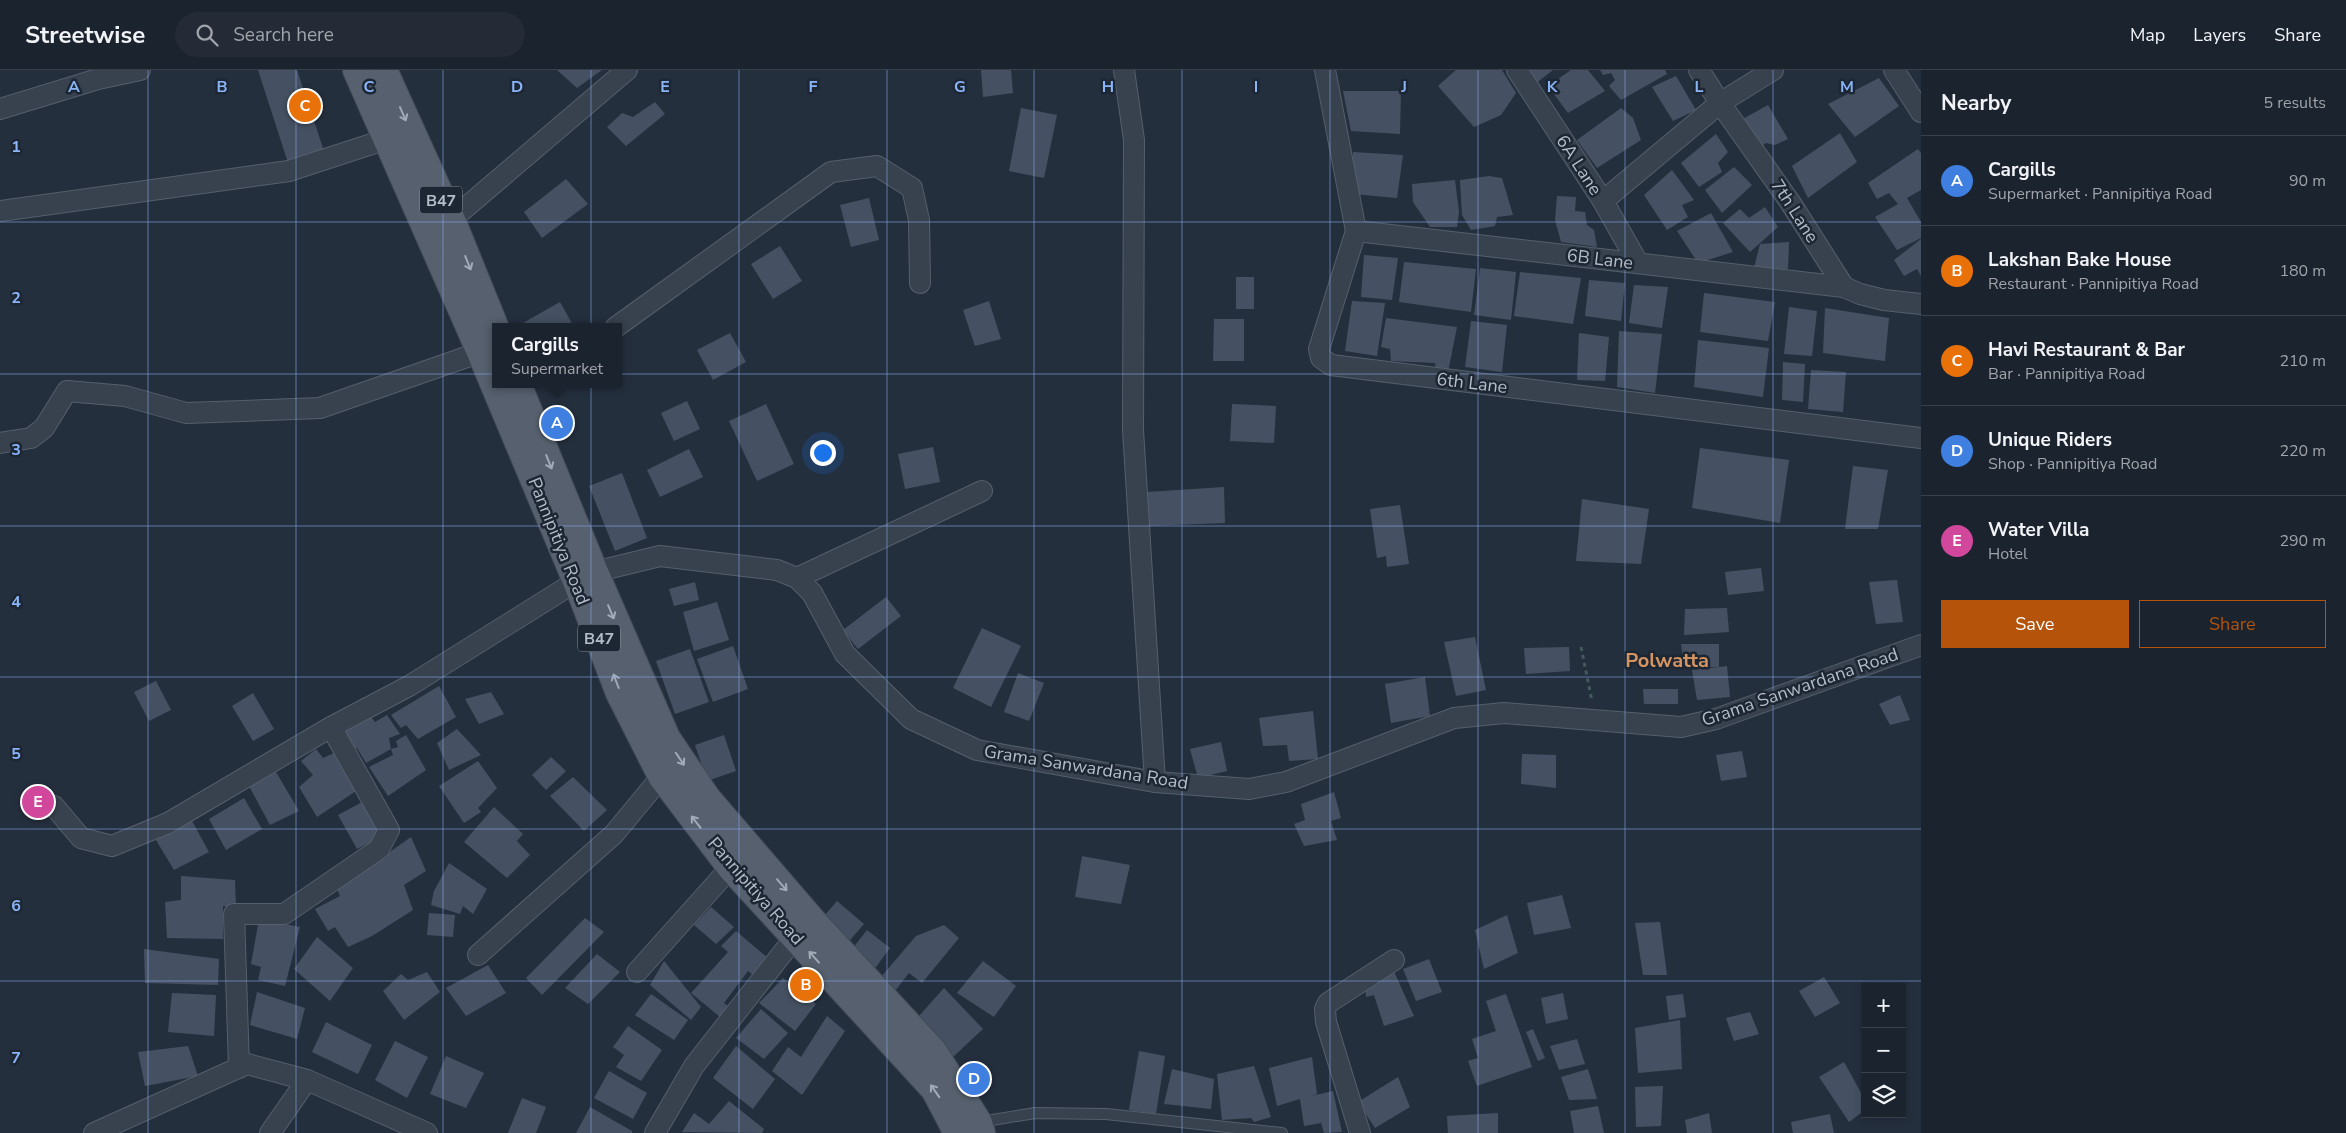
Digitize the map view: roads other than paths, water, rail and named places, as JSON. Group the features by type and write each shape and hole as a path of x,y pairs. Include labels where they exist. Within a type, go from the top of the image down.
{"main road":[{"name":"Pannipitiya Road","path":"357,70 387,139 489,341"},
{"name":"Pannipitiya Road","path":"383,70 451,220 489,341"},
{"name":"Pannipitiya Road","path":"508,388 586,577 666,738 707,799 812,920 933,1052 972,1130"},
{"name":"Pannipitiya Road","path":"525,388 586,577 620,693 662,776 731,867 972,1130"}],"street":[{"path":"0,109 98,78 140,70"},
{"path":"451,220 627,70"},
{"path":"1124,70 1134,140 1133,430 1155,782"},
{"name":"6th Lane","path":"1326,70 1356,232 1319,349 1321,358 1332,365 1921,438"},
{"name":"6A Lane","path":"1517,70 1603,201 1638,263"},
{"name":"7th Lane","path":"1699,70 1790,202 1844,288"},
{"path":"1603,201 1720,103 1773,70"},
{"path":"1894,70 1921,112"},
{"path":"0,211 289,171 387,139"},
{"path":"622,323 831,172 877,166 912,188 919,220 920,283"},
{"name":"6B Lane","path":"1356,232 1844,288"},
{"path":"1844,288 1884,300 1921,304"},
{"path":"0,443 31,438 44,428 67,391 125,396 186,413 320,408 489,341"},
{"path":"796,578 982,490"},
{"name":"Grama Sanwardana Road","path":"54,806 81,838 112,846 168,823 331,727 409,686 586,577 660,556 778,570 796,578 812,593 845,654 911,719 977,750 1155,782 1249,789 1286,782 1454,718 1504,713 1681,727 1716,719 1921,645"},
{"path":"239,1068 234,914 284,914 379,849 389,830 331,727"},
{"path":"478,955 614,834 662,776"},
{"path":"637,972 731,867"},
{"path":"656,1133 694,1066 796,936"},
{"path":"1360,1133 1326,1022 1325,1009 1328,1003 1394,960"},
{"path":"94,1133 247,1064 307,1080 427,1133"},
{"path":"270,1133 307,1080"}],"lane":[{"path":"972,1130 1035,1113 1106,1114 1282,1133"}],"place":[{"name":"Havi Restaurant & Bar","path":"305,106"},
{"name":"Cargills","path":"557,423"},
{"name":"Water Villa","path":"38,802"},
{"name":"Lakshan Bake House","path":"806,985"},
{"name":"Unique Riders","path":"974,1079"}],"district":[{"name":"Polwatta","path":"1667,660"}]}
